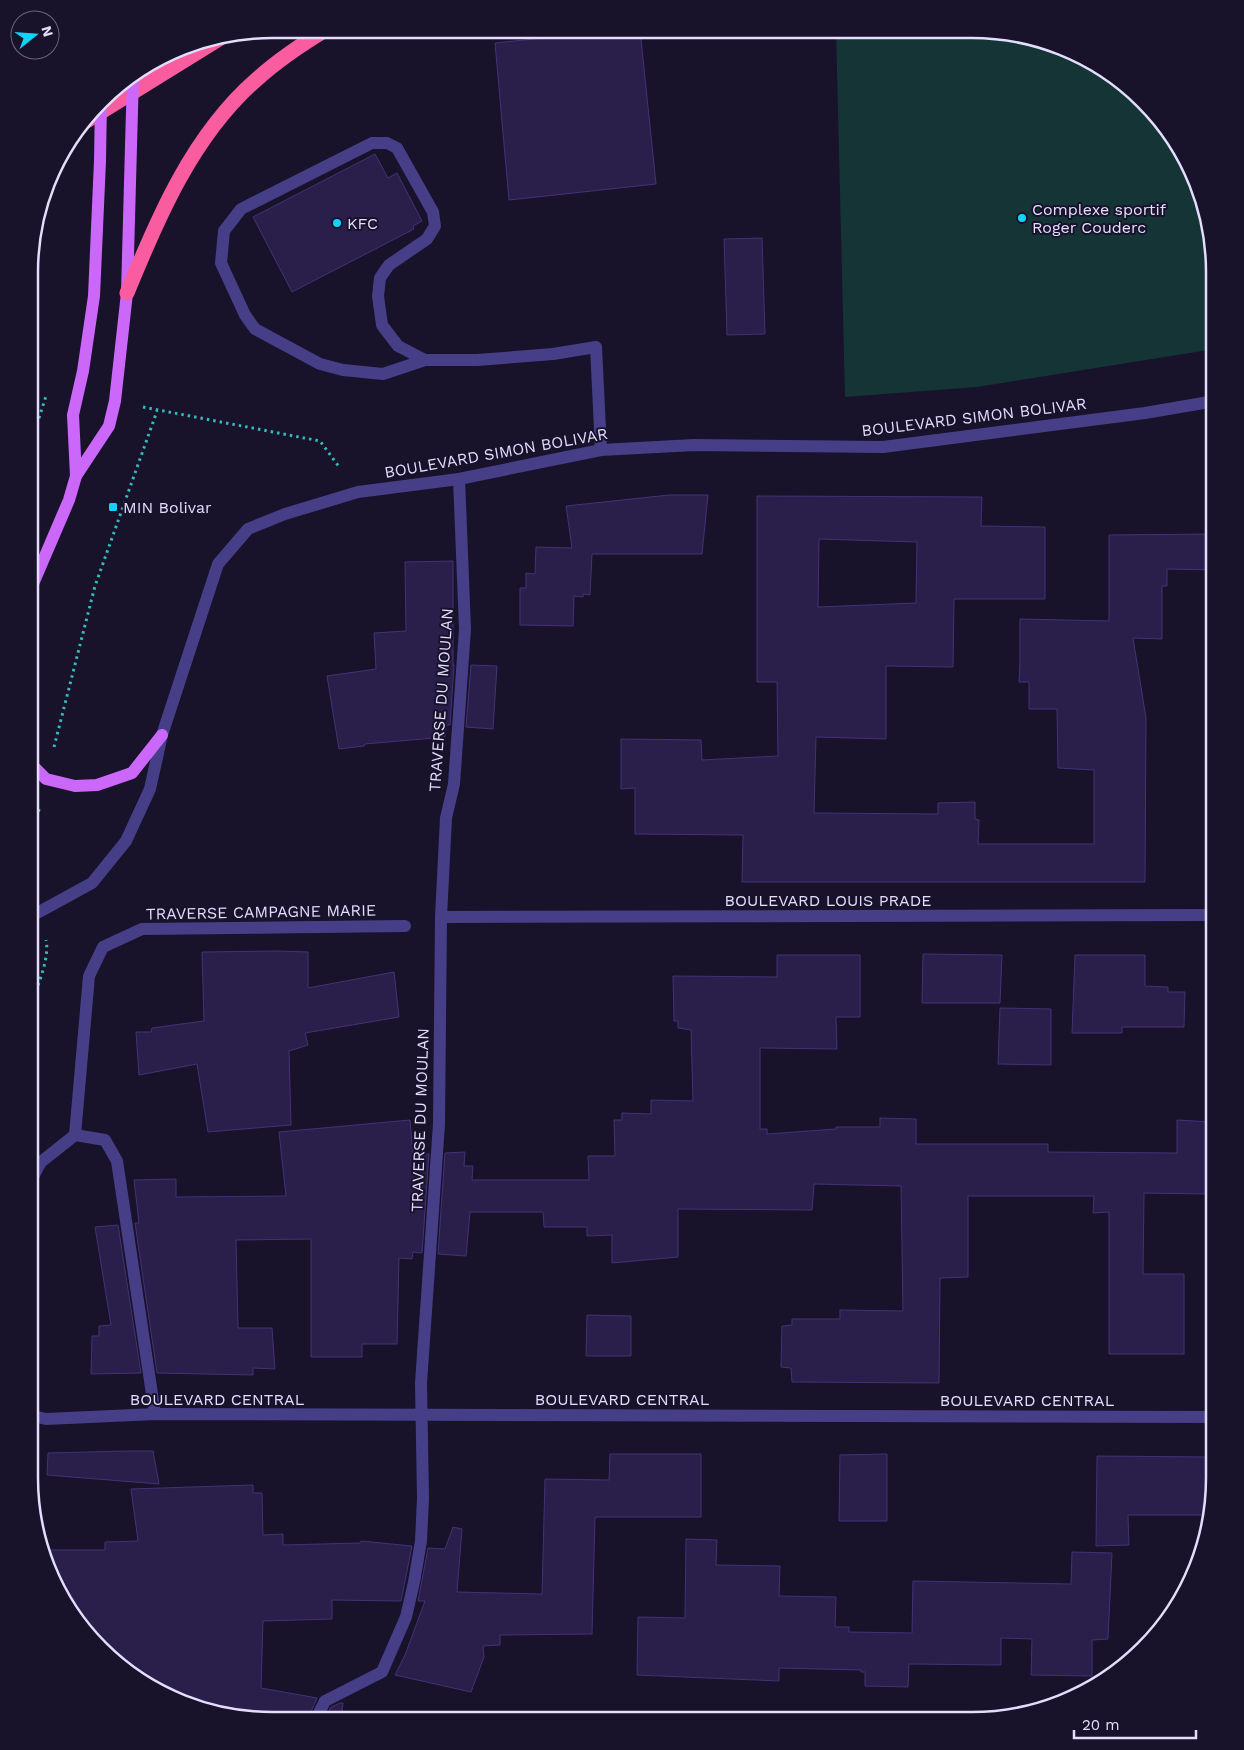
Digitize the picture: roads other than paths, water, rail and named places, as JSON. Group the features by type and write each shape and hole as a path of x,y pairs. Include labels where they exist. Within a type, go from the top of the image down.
{"highway":[{"path":"127,293 154,229 201,143 217,122 255,80 296,47 312,38"},
{"path":"100,112 207,46"}],"main road":[{"path":"38,573 69,500 76,476 109,426 115,401 127,293 133,83"},
{"path":"76,476 72,415 83,371 94,296 101,112"},
{"path":"38,771 46,779 75,786 97,785 132,773 162,735"}],"street":[{"path":"425,360 398,346 382,325 378,296 380,278 389,265 427,239 435,226 433,212 397,148 387,143 372,143 241,209 224,231 221,263 245,314 255,328 320,364 342,370 383,374 425,360 477,360 553,354 596,347 601,450"},
{"name":"BOULEVARD SIMON BOLIVAR","path":"38,912 92,883 126,841 150,789 162,735 218,564 248,529 285,514 358,492 460,478 601,450 694,444 883,447 1145,413 1206,403"},
{"name":"TRAVERSE DU MOULAN","path":"320,1712 326,1701 382,1672 406,1616 421,1541 423,1498 422,1383 439,1124 440,917 446,818 454,784 465,629 460,478"},
{"name":"BOULEVARD LOUIS PRADE","path":"440,917 1206,915"},
{"name":"TRAVERSE CAMPAGNE MARIE","path":"74,1135 89,976 103,947 142,929 405,926"},
{"path":"38,1168 41,1162 74,1135 105,1140 117,1161 155,1414"},
{"name":"BOULEVARD CENTRAL","path":"38,1417 46,1418 155,1414 1206,1417"}],"place":[{"name":"Complexe sportif Roger Couderc","path":"1022,218"},
{"name":"KFC","path":"337,223"},
{"name":"MIN Bolivar","path":"113,507"}]}
